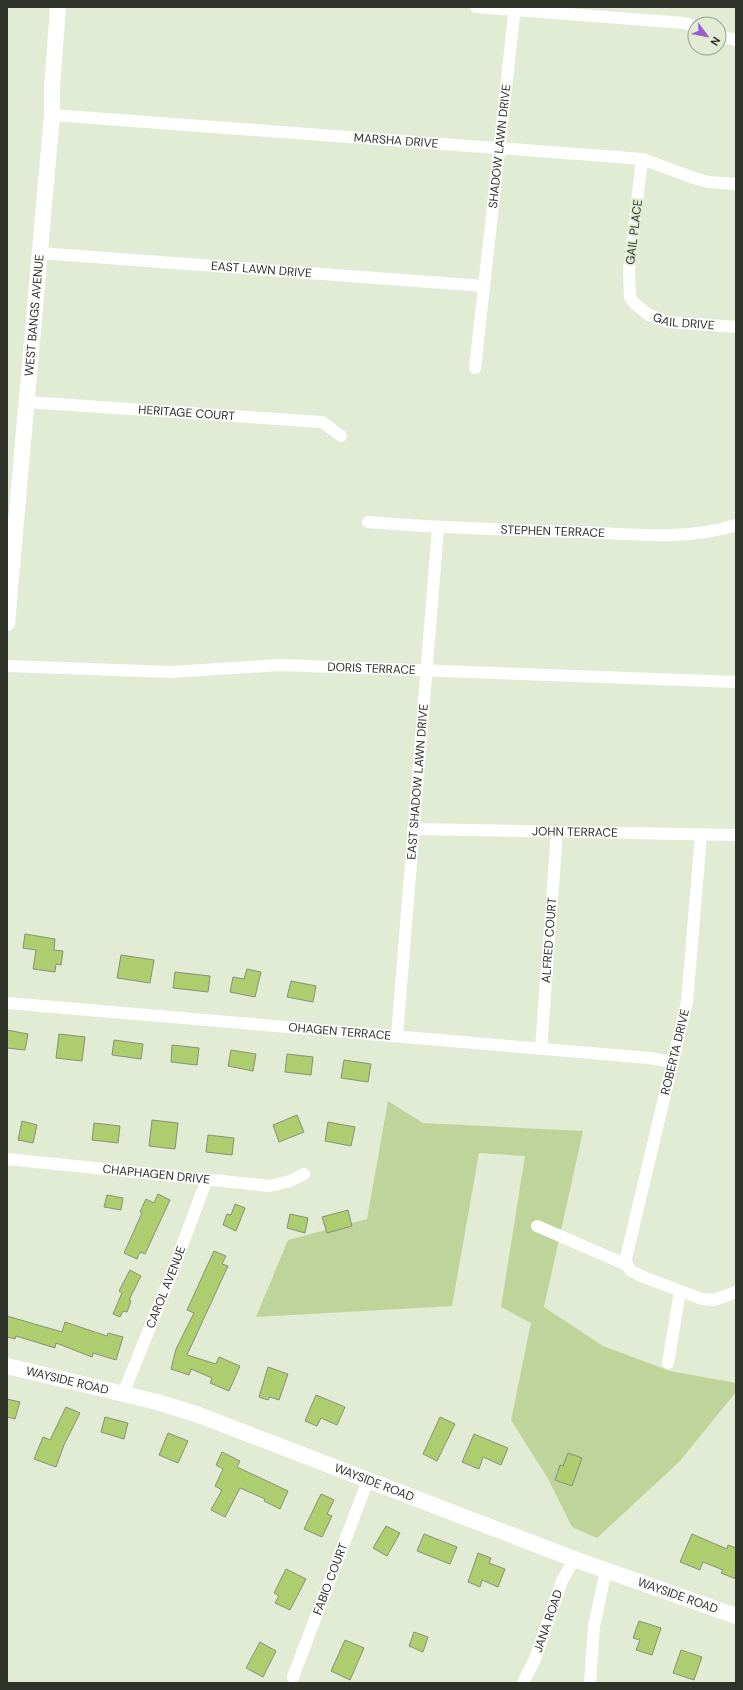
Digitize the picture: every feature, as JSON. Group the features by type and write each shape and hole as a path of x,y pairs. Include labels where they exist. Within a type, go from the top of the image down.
{"street":[{"name":"WEST BANGS AVENUE","path":"7,623 52,115 52,88 58,7"},
{"path":"476,7 514,8 687,24"},
{"name":"SHADOW LAWN DRIVE","path":"474,368 514,8"},
{"name":"MARSHA DRIVE","path":"52,115 642,159 709,182 736,184"},
{"name":"GAIL PLACE","path":"635,304 630,297 629,276 642,159"},
{"name":"EAST LAWN DRIVE","path":"40,253 484,286"},
{"name":"GAIL DRIVE","path":"635,304 649,315 668,322 736,327"},
{"name":"HERITAGE COURT","path":"26,402 322,422 342,436"},
{"name":"STEPHEN TERRACE","path":"368,522 438,528 663,535 704,533 736,525"},
{"name":"EAST SHADOW LAWN DRIVE","path":"396,1036 438,528"},
{"name":"DORIS TERRACE","path":"7,666 171,672 280,665 736,682"},
{"name":"JOHN TERRACE","path":"413,829 736,835"},
{"name":"ALFRED COURT","path":"541,1050 556,832"},
{"name":"ROBERTA DRIVE","path":"627,1265 626,1258 687,1002 700,835"},
{"name":"OHAGEN TERRACE","path":"7,1003 396,1036 673,1062"},
{"name":"CHAPHAGEN DRIVE","path":"7,1159 275,1186 304,1174"},
{"name":"CAROL AVENUE","path":"123,1394 171,1275 207,1179"},
{"path":"537,1226 627,1265 631,1271 640,1276 702,1299 714,1300 736,1292"},
{"path":"668,1363 680,1291"},
{"name":"WAYSIDE ROAD","path":"7,1366 157,1402 196,1414 574,1559 736,1616"},
{"name":"FABIO COURT","path":"293,1677 368,1480"},
{"name":"JANA ROAD","path":"523,1683 535,1659 562,1581 574,1559"},
{"path":"590,1683 594,1626 606,1570"}],"green space":[{"path":"388,1101 423,1123 583,1131 544,1307 603,1346 670,1371 736,1383 736,1392 679,1462 597,1538 572,1527 547,1477 511,1420 531,1323 501,1307 525,1156 479,1153 452,1306 256,1317 288,1240 367,1219"}],"building":[{"path":"25,934 55,939 54,950 63,951 61,965 56,964 55,972 33,969 36,950 23,948"},
{"path":"121,955 154,960 150,983 117,978"},
{"path":"247,969 261,972 255,997 230,992 233,977 244,979"},
{"path":"175,972 210,976 208,992 173,988"},
{"path":"291,981 316,986 313,1002 287,997"},
{"path":"7,1030 28,1034 25,1050 7,1048"},
{"path":"59,1034 85,1037 82,1061 56,1058"},
{"path":"114,1040 143,1044 141,1059 112,1055"},
{"path":"172,1045 199,1048 197,1065 171,1062"},
{"path":"231,1050 256,1054 253,1071 228,1066"},
{"path":"287,1054 313,1057 311,1075 285,1072"},
{"path":"344,1060 371,1064 368,1082 341,1078"},
{"path":"297,1115 304,1132 279,1142 273,1125"},
{"path":"152,1120 178,1123 175,1149 149,1146"},
{"path":"22,1121 37,1125 33,1143 18,1140"},
{"path":"328,1122 355,1127 351,1146 325,1141"},
{"path":"94,1123 120,1126 118,1143 92,1140"},
{"path":"208,1135 234,1138 232,1155 206,1152"},
{"path":"158,1194 170,1200 145,1254 140,1252 137,1259 124,1253 142,1213 140,1212 146,1199 154,1203"},
{"path":"107,1195 123,1198 121,1210 104,1207"},
{"path":"235,1204 245,1208 236,1231 223,1225 227,1214 231,1215"},
{"path":"348,1210 352,1226 327,1233 322,1217"},
{"path":"290,1214 308,1218 305,1233 287,1228"},
{"path":"214,1251 226,1256 222,1264 228,1266 187,1355 216,1364 219,1357 240,1366 229,1391 210,1383 212,1378 191,1369 189,1375 171,1369 176,1349 194,1313 187,1310"},
{"path":"130,1270 141,1276 129,1300 131,1301 127,1312 123,1311 120,1317 113,1314 122,1293 119,1291"},
{"path":"7,1316 62,1332 65,1322 107,1336 108,1333 123,1337 116,1360 93,1353 92,1357 56,1343 55,1348 16,1336 15,1339 7,1337"},
{"path":"268,1367 288,1374 279,1400 270,1397 268,1400 259,1397"},
{"path":"316,1395 345,1407 337,1425 321,1418 317,1426 305,1421"},
{"path":"7,1399 20,1402 15,1419 7,1417"},
{"path":"66,1407 80,1413 64,1445 56,1467 34,1459 43,1437 50,1440"},
{"path":"105,1417 128,1423 124,1439 101,1432"},
{"path":"440,1417 455,1424 437,1461 423,1454"},
{"path":"168,1433 188,1441 178,1463 159,1455"},
{"path":"474,1434 508,1448 501,1465 483,1457 479,1469 462,1462"},
{"path":"222,1452 240,1461 237,1467 288,1491 280,1509 264,1501 265,1499 240,1488 225,1517 211,1510 222,1490 215,1486 223,1469 216,1465"},
{"path":"568,1453 582,1458 572,1486 555,1480 560,1465 563,1466"},
{"path":"321,1494 334,1500 327,1514 332,1516 322,1537 304,1529"},
{"path":"386,1526 400,1533 387,1556 373,1548"},
{"path":"424,1534 457,1547 450,1564 417,1551"},
{"path":"692,1534 727,1549 728,1545 736,1548 736,1579 721,1573 723,1570 703,1562 700,1570 680,1562"},
{"path":"478,1553 491,1558 489,1563 505,1569 498,1587 482,1580 480,1587 468,1582"},
{"path":"286,1569 306,1579 290,1610 275,1603 279,1596 274,1593"},
{"path":"639,1621 661,1628 652,1655 636,1650 640,1640 633,1638"},
{"path":"414,1632 428,1637 423,1652 409,1646"},
{"path":"345,1640 364,1648 350,1680 331,1671"},
{"path":"260,1642 276,1651 263,1677 246,1668"},
{"path":"681,1650 702,1657 694,1680 673,1673"}]}
